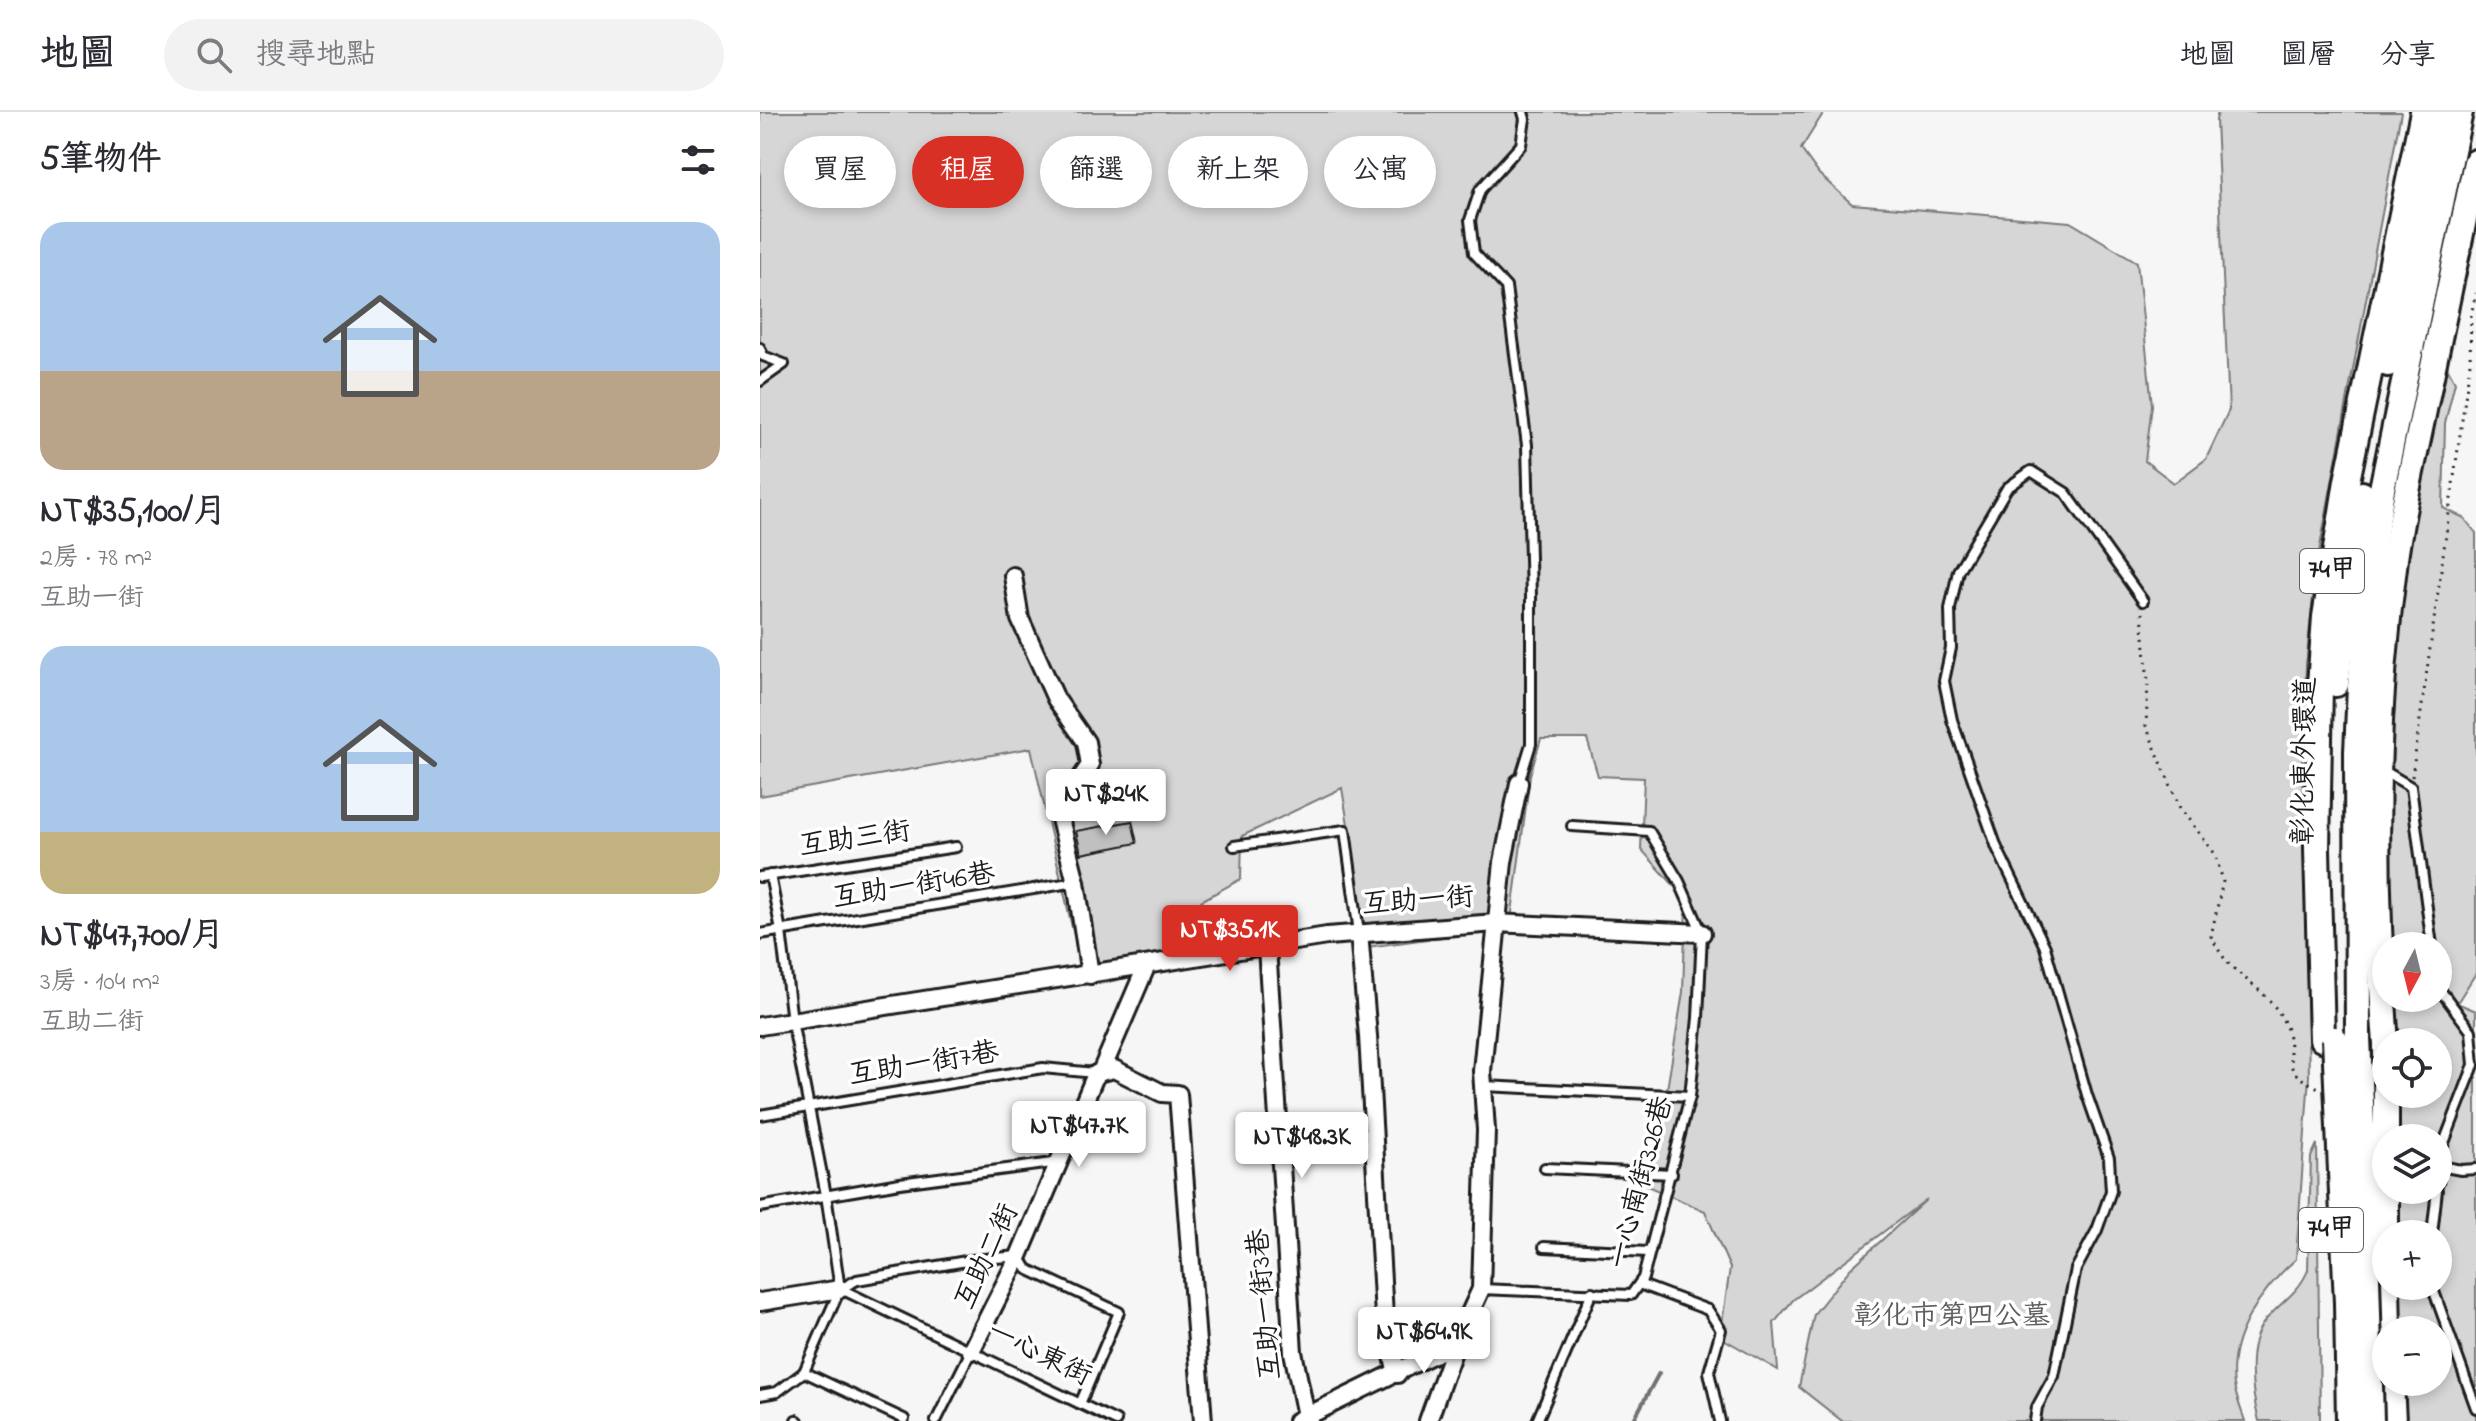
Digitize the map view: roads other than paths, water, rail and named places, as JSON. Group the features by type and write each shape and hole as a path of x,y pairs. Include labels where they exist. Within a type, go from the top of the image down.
{"main road":[{"name":"74甲","path":"2336,1421 2329,1171 2338,1039 2317,817 2320,685 2325,617 2337,535 2423,112"},
{"name":"彰化東外環道","path":"2349,1421 2338,1039 2332,944 2335,686 2363,484 2440,112"},
{"name":"彰化東外環道","path":"2371,1421 2365,1185 2338,1039 2360,687 2372,554 2382,489 2460,112"},
{"name":"74甲","path":"2385,1028 2378,944 2378,768 2395,559 2476,162"},
{"name":"74甲","path":"2386,1108 2386,1220"},
{"path":"2392,1396 2393,1421"}],"street":[{"path":"1013,576 1020,619 1056,699 1086,742 1090,765 1058,811 1076,882 1090,975"},
{"path":"1428,1421 1456,1343 1481,1289 1486,1130 1482,1071 1503,862 1519,783"},
{"name":"互助一街","path":"760,1026 1359,933 1496,923 1702,933"},
{"path":"1359,933 1384,1316 1397,1374"},
{"name":"互助一街3巷","path":"1267,947 1293,1352 1303,1420"},
{"name":"互助二街","path":"971,1351 1019,1256 1146,967"},
{"path":"1098,1073 1114,1069 1162,1093 1178,1094 1203,1421"},
{"path":"760,1302 840,1289"},
{"path":"1303,1420 1456,1343"}],"lane":[{"path":"1519,783 1531,744 1527,445 1506,287 1474,253 1470,220 1480,190 1521,145 1525,119 1523,112"},
{"path":"760,348 763,356 784,364 760,381"},
{"path":"2035,1421 2037,1407 2054,1376 2076,1269 2097,1230 2111,1191 2109,1158 2087,1095 2045,947 1997,848 1952,720 1944,681 1951,648 1950,609 1958,571 2007,488 2031,471 2066,493 2143,601"},
{"path":"2378,768 2411,787 2430,932"},
{"path":"1572,826 1649,831 1679,881 1702,933"},
{"path":"1234,846 1345,830 1359,933"},
{"name":"互助三街","path":"765,876 956,847"},
{"path":"760,1395 777,1392 804,1372 840,1289 826,1195 792,1021 781,931 765,876"},
{"name":"互助一街46巷","path":"760,934 1076,882"},
{"name":"一心南街326巷","path":"1481,1289 1631,1295 1643,1278 1690,1096 1702,933"},
{"path":"2451,1124 2474,1065 2471,1031 2452,1006"},
{"name":"互助一街7巷","path":"760,1115 1043,1068 1098,1073"},
{"path":"1483,1086 1690,1096"},
{"path":"760,1207 900,1183 1060,1162"},
{"path":"1545,1168 1672,1174"},
{"path":"2452,1168 2476,1169"},
{"path":"1544,1247 1648,1252"},
{"path":"840,1289 857,1280 972,1260 1019,1256 1027,1269 1119,1312 1080,1404"},
{"path":"1639,1284 1708,1310 1721,1330 1709,1372 1720,1421"},
{"name":"一心東街","path":"840,1289 1116,1421"},
{"path":"1537,1421 1592,1292"},
{"path":"2437,1300 2476,1408"},
{"path":"936,1421 971,1351"},
{"path":"804,1372 905,1420"}],"waterway":[{"path":"1633,1421 1659,1373"}],"park label":[{"name":"彰化市第四公墓","path":"1952,1317"}]}
